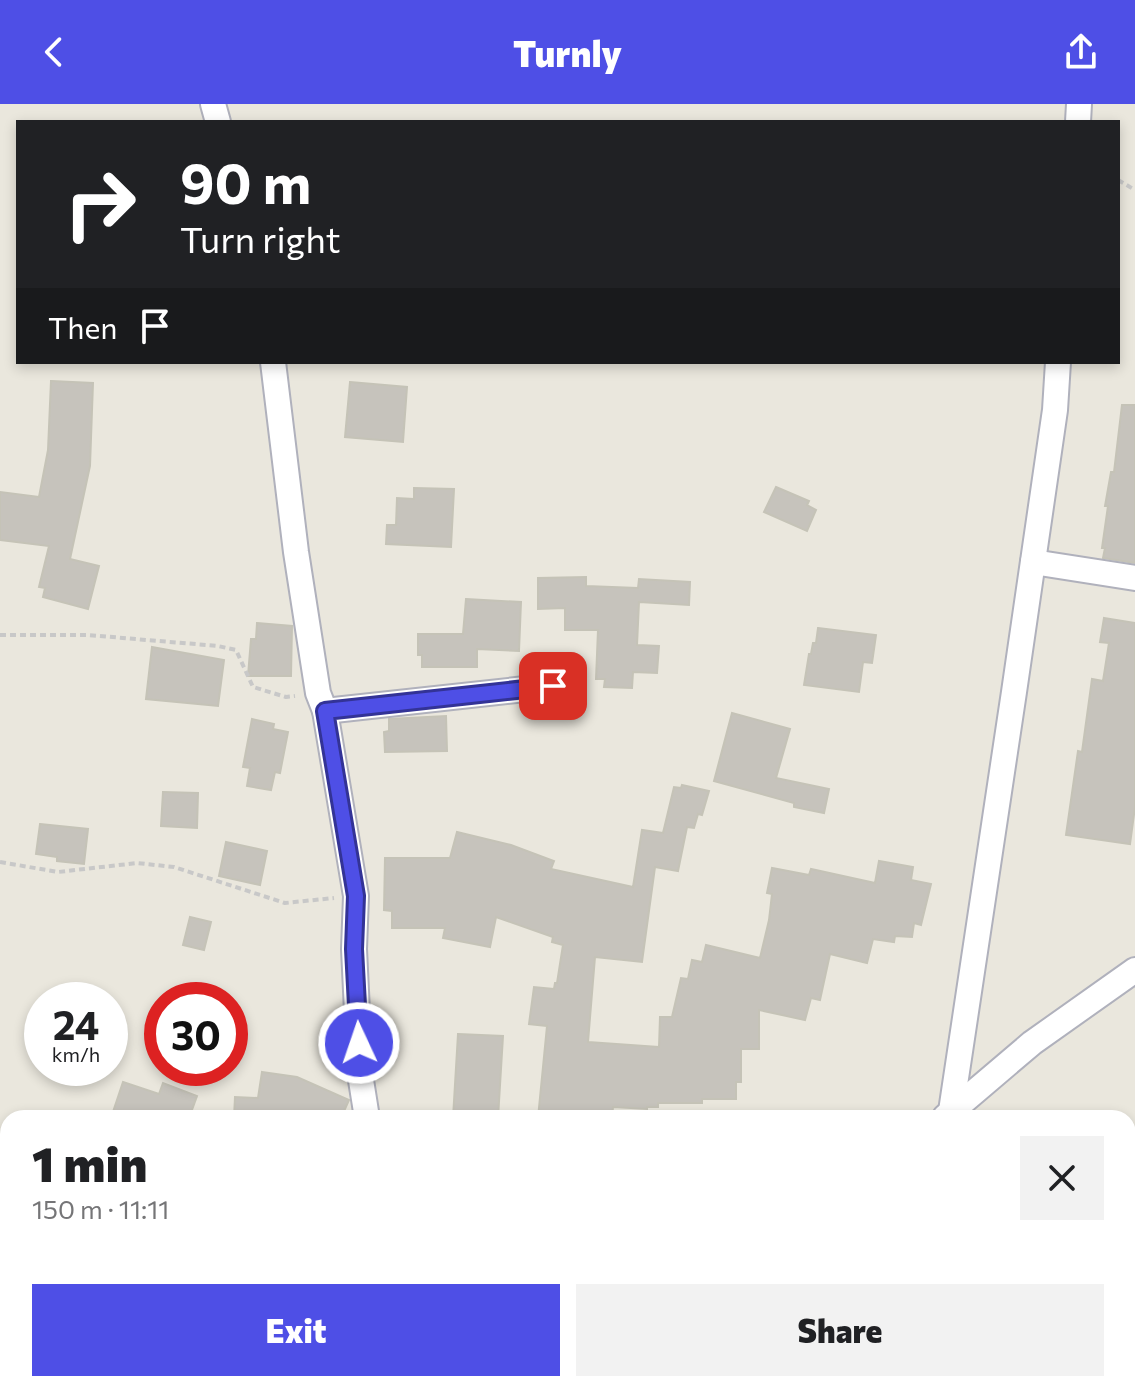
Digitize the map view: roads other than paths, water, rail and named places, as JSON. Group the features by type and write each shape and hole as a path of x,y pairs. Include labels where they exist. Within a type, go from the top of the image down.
{"street":[{"path":"273,364 296,552 356,896 354,949 360,1074 366,1110"},
{"path":"949,1110 1033,562 1055,410 1058,364"},
{"path":"1033,562 1135,578"},
{"path":"321,702 553,686"},
{"path":"956,1110 1032,1043 1135,970"}]}
